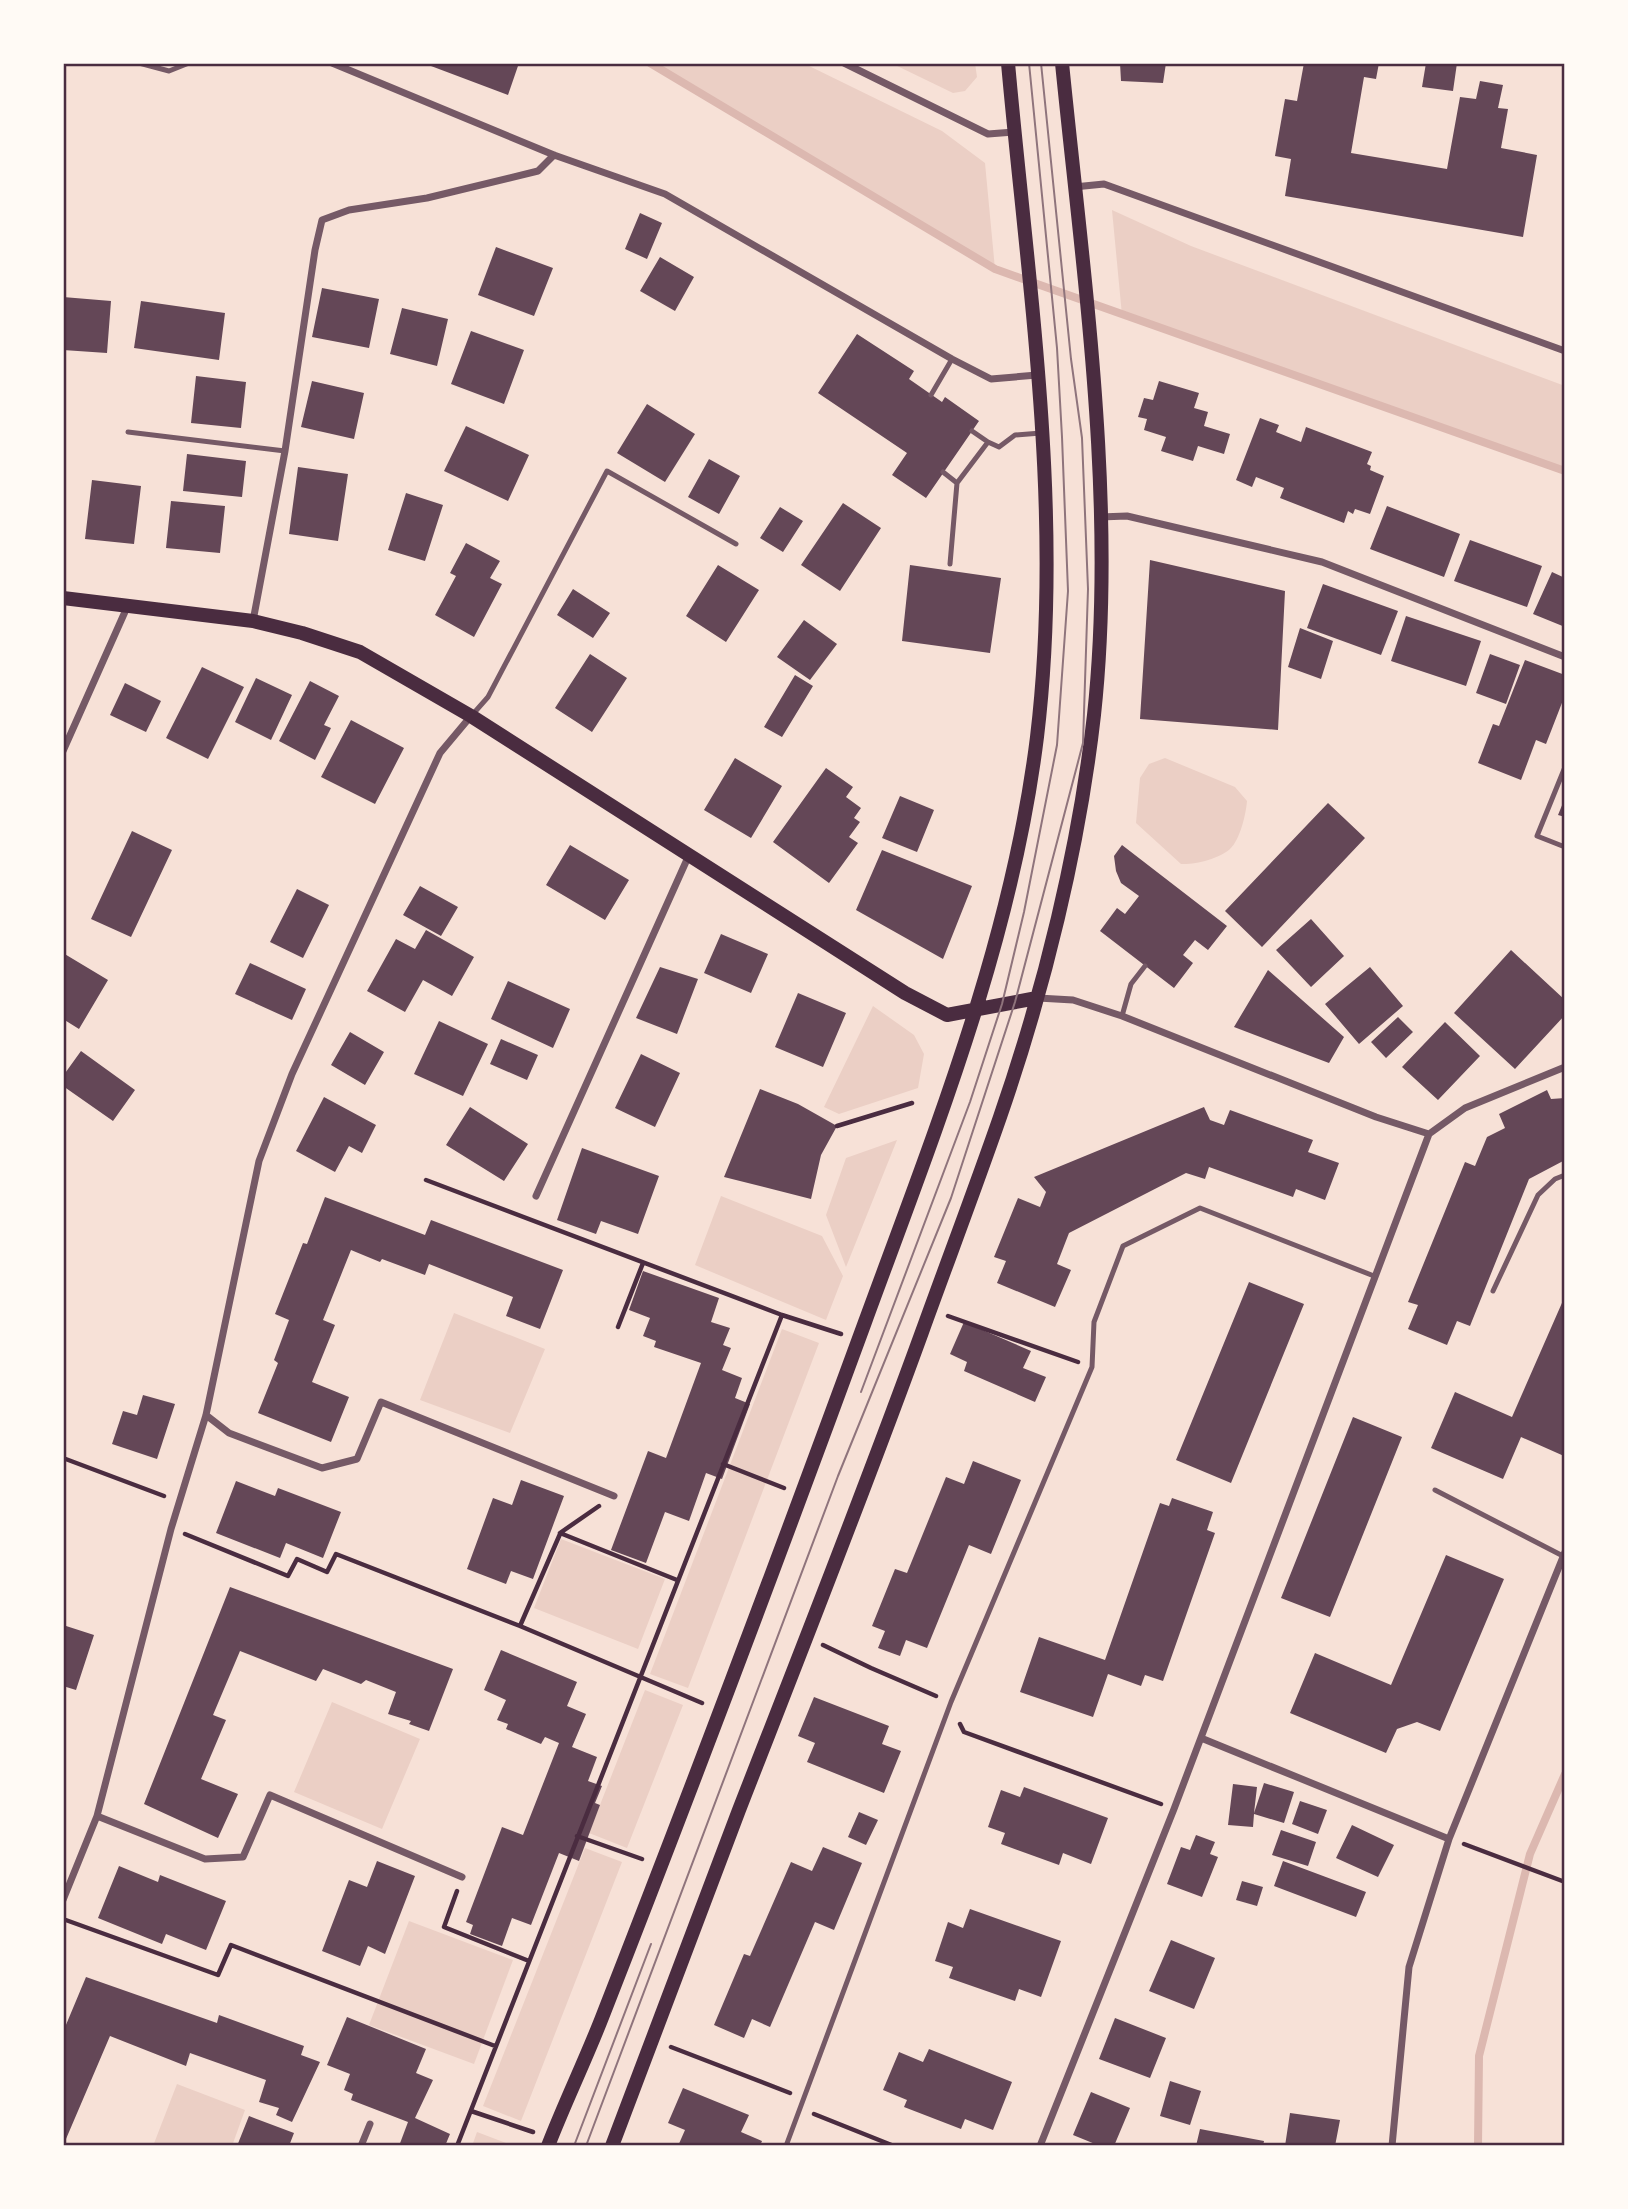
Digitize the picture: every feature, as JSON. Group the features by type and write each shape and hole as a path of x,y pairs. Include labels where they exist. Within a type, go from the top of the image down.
{"main road":[{"path":"549,2142 601,2020 719,1711 949,1094 977,1008 1008,889 1036,739 1044,654 1046,589 1045,500 1037,375 1008,63"},
{"path":"612,2146 806,1637 864,1493 1001,1114 1037,998 1066,875 1091,736 1098,647 1100,517 1091,364 1062,63"},
{"path":"63,598 253,621 302,633 360,652 471,716 905,993 947,1015 1037,998"}],"street":[{"path":"332,63 554,155 665,194 991,379 1037,375"},
{"path":"844,63 988,134 1014,132"},
{"path":"253,621 285,451 315,250 322,220 349,210 427,198 538,171 554,155"},
{"path":"1074,187 1104,184 1565,351"},
{"path":"1100,517 1127,516 1322,562 1565,657"},
{"path":"63,751 128,604"},
{"path":"63,1900 97,1816 171,1529 206,1415 259,1161 287,1086 440,753 471,716"},
{"path":"536,1196 689,855"},
{"path":"1037,998 1073,1000 1122,1016 1377,1117 1429,1134"},
{"path":"1040,2146 1174,1809 1429,1134 1465,1108 1565,1067"},
{"path":"206,1415 229,1433 322,1468 357,1459 381,1402 614,1496"},
{"path":"1392,2146 1409,1967 1449,1839 1564,1554"},
{"path":"1201,1738 1449,1839"},
{"path":"97,1816 205,1859 243,1857 270,1795 462,1877"},
{"path":"361,2146 370,2124"}],"lane":[{"path":"139,63 169,71 189,63"},
{"path":"931,395 952,359"},
{"path":"972,431 999,447 1016,435 1041,433"},
{"path":"128,432 285,451"},
{"path":"950,564 957,483 988,442"},
{"path":"471,716 488,697 607,471 736,544"},
{"path":"943,472 957,483"},
{"path":"1565,767 1537,836 1565,847"},
{"path":"1122,1016 1131,984 1145,966"},
{"path":"1493,1291 1538,1195 1555,1179 1565,1175"},
{"path":"786,2146 951,1702 1092,1367 1094,1322 1123,1246 1200,1208 1374,1276"},
{"path":"1435,1490 1564,1554"}],"path":[{"path":"837,1126 912,1104"},
{"path":"426,1180 782,1315 858,1340"},
{"path":"618,1326 643,1262"},
{"path":"930,1310 1092,1367"},
{"path":"457,2146 782,1315"},
{"path":"63,1458 179,1502"},
{"path":"723,1464 801,1494"},
{"path":"520,1626 560,1533 614,1496"},
{"path":"171,1529 288,1576 297,1559 327,1572 336,1554 642,1676 719,1711"},
{"path":"560,1533 677,1580"},
{"path":"806,1637 951,1702 964,1732 1174,1809"},
{"path":"577,1836 660,1864"},
{"path":"1449,1839 1565,1882"},
{"path":"462,1877 444,1927 528,1961"},
{"path":"63,1919 218,1975 231,1945 495,2046"},
{"path":"651,2039 804,2099 813,2114 894,2146"},
{"path":"471,2111 549,2142"}],"shaded area":[{"path":"650,63 803,63 942,131 985,163 995,269"},
{"path":"891,63 975,63 977,77 965,91 953,93"},
{"path":"1112,210 1191,246 1565,386 1565,471 1122,315"},
{"path":"1165,758 1235,787 1247,801 1240,833 1234,845 1220,856 1181,864 1136,823 1140,778 1149,764"},
{"path":"873,1006 914,1035 924,1054 918,1088 839,1114 824,1107"},
{"path":"897,1140 846,1267 826,1215 846,1158"},
{"path":"721,1196 822,1236 843,1276 826,1320 695,1265"},
{"path":"454,1313 545,1349 510,1433 420,1400"},
{"path":"782,1329 819,1343 688,1688 650,1674"},
{"path":"561,1539 665,1579 638,1649 534,1608"},
{"path":"645,1690 683,1705 627,1848 589,1833"},
{"path":"332,1702 420,1739 382,1829 294,1792"},
{"path":"585,1848 622,1862 521,2121 483,2106"},
{"path":"409,1921 513,1960 474,2064 369,2025"},
{"path":"177,2084 245,2110 232,2146 153,2146"},
{"path":"477,2132 511,2145 511,2146 472,2146"}],"building":[{"path":"423,63 519,63 508,95"},
{"path":"1120,63 1166,63 1163,83 1121,81"},
{"path":"1304,63 1379,63 1376,79 1364,77 1351,153 1447,169 1460,97 1476,99 1480,81 1503,85 1498,108 1508,109 1501,148 1537,155 1523,237 1285,196 1291,159 1275,156 1285,99 1297,101"},
{"path":"1426,63 1457,63 1453,91 1422,87"},
{"path":"640,213 662,223 647,259 625,249"},
{"path":"496,247 553,268 534,316 478,295"},
{"path":"660,257 694,277 675,311 640,291"},
{"path":"322,288 379,299 369,348 312,337"},
{"path":"63,297 111,301 107,353 63,350"},
{"path":"141,301 225,313 219,360 134,348"},
{"path":"402,308 448,319 437,366 390,354"},
{"path":"471,331 524,350 504,404 451,384"},
{"path":"857,334 914,371 909,379 942,402 945,397 979,421 926,498 892,475 907,453 818,393"},
{"path":"196,376 246,382 241,428 191,423"},
{"path":"312,381 364,393 354,439 301,427"},
{"path":"1159,381 1199,393 1194,408 1208,412 1204,426 1230,434 1224,454 1198,446 1193,461 1161,451 1166,437 1144,430 1147,419 1138,417 1144,398 1153,400"},
{"path":"647,404 695,434 665,482 617,453"},
{"path":"1260,418 1279,425 1276,432 1301,442 1306,427 1372,452 1367,464 1371,466 1370,470 1384,476 1370,514 1355,509 1353,514 1348,511 1344,523 1280,498 1284,488 1256,477 1252,487 1236,480"},
{"path":"466,426 529,455 508,501 444,471"},
{"path":"187,454 246,461 242,497 183,491"},
{"path":"709,459 740,476 719,514 688,497"},
{"path":"298,467 348,474 338,541 289,534"},
{"path":"92,480 141,486 134,544 85,539"},
{"path":"406,493 443,505 425,561 388,550"},
{"path":"171,501 225,506 220,553 166,548"},
{"path":"843,503 881,528 840,591 801,565"},
{"path":"1387,506 1460,534 1444,577 1370,549"},
{"path":"780,507 803,521 783,552 760,538"},
{"path":"1470,540 1542,566 1527,607 1454,581"},
{"path":"466,543 500,561 490,578 502,584 474,637 435,615 456,576 450,573"},
{"path":"1150,560 1285,591 1278,730 1140,719"},
{"path":"718,565 759,590 726,642 686,616"},
{"path":"910,565 1001,578 990,653 902,641"},
{"path":"1552,572 1565,578 1565,627 1533,614"},
{"path":"1323,584 1398,611 1381,655 1307,628"},
{"path":"573,589 610,613 593,638 557,615"},
{"path":"1406,616 1481,641 1466,686 1391,661"},
{"path":"804,620 837,644 810,680 777,657"},
{"path":"1300,628 1333,641 1321,679 1288,667"},
{"path":"590,654 627,678 592,732 555,708"},
{"path":"1490,654 1520,665 1506,704 1476,693"},
{"path":"1525,660 1565,675 1565,695 1546,744 1536,740 1521,780 1478,763 1493,724 1499,726"},
{"path":"202,667 244,687 208,759 166,738"},
{"path":"795,675 813,686 782,737 764,727"},
{"path":"256,678 292,695 271,740 235,722"},
{"path":"310,681 339,696 324,725 331,728 315,760 279,741"},
{"path":"125,683 161,701 146,732 110,715"},
{"path":"351,720 404,748 375,804 321,777"},
{"path":"735,758 782,786 751,838 704,810"},
{"path":"826,768 853,787 846,797 861,808 854,818 860,822 849,837 858,843 829,883 773,842"},
{"path":"900,796 934,810 917,852 882,838"},
{"path":"1565,798 1565,817 1558,815"},
{"path":"1328,803 1365,838 1262,947 1225,911"},
{"path":"132,831 172,850 131,937 91,919"},
{"path":"570,845 629,880 605,920 546,885"},
{"path":"1122,845 1227,926 1208,950 1195,940 1183,955 1193,963 1174,988 1100,931 1117,908 1125,914 1139,896 1121,883 1116,871 1114,856"},
{"path":"882,850 972,886 943,959 856,910"},
{"path":"420,886 458,907 441,936 403,915"},
{"path":"297,889 329,905 303,958 270,942"},
{"path":"1311,919 1344,956 1311,987 1276,950"},
{"path":"426,930 474,957 452,996 423,980 405,1012 367,991 396,939 415,949"},
{"path":"721,934 768,954 751,993 704,973"},
{"path":"1511,950 1565,1000 1565,1015 1515,1069 1454,1013"},
{"path":"63,953 108,980 79,1029 63,1019"},
{"path":"250,963 306,989 292,1020 235,994"},
{"path":"660,967 698,979 677,1034 636,1018"},
{"path":"1370,967 1403,1006 1359,1044 1325,1004"},
{"path":"1268,970 1344,1037 1329,1063 1234,1027"},
{"path":"508,981 570,1009 553,1048 491,1019"},
{"path":"798,993 846,1013 823,1067 775,1047"},
{"path":"1398,1017 1413,1032 1386,1058 1371,1042"},
{"path":"439,1021 488,1044 463,1096 414,1074"},
{"path":"1445,1022 1480,1056 1438,1100 1402,1067"},
{"path":"350,1032 384,1052 365,1085 331,1065"},
{"path":"501,1039 538,1055 527,1080 490,1064"},
{"path":"81,1051 135,1090 113,1121 63,1086 63,1076"},
{"path":"641,1054 680,1073 655,1127 615,1108"},
{"path":"760,1089 798,1104 837,1126 821,1155 811,1199 724,1177"},
{"path":"1547,1090 1551,1099 1565,1098 1565,1160 1529,1179 1470,1326 1457,1321 1447,1345 1408,1329 1418,1305 1408,1302 1465,1162 1475,1166 1487,1137 1505,1128 1499,1114"},
{"path":"324,1097 376,1125 362,1153 349,1146 335,1172 296,1151"},
{"path":"470,1107 528,1144 504,1181 446,1145"},
{"path":"1204,1107 1210,1120 1224,1125 1230,1110 1313,1140 1308,1152 1339,1163 1325,1200 1296,1189 1293,1197 1209,1167 1205,1179 1186,1173 1069,1233 1057,1264 1071,1270 1055,1307 997,1283 1006,1261 994,1257 1018,1198 1040,1207 1046,1192 1034,1177"},
{"path":"582,1148 659,1176 638,1234 601,1221 596,1234 557,1220"},
{"path":"325,1197 425,1235 431,1220 563,1270 540,1329 506,1316 513,1297 429,1264 425,1275 351,1250 323,1320 335,1325 312,1382 349,1397 331,1442 258,1413 278,1363 274,1360 289,1320 275,1314 303,1243 307,1244"},
{"path":"643,1271 719,1298 711,1322 730,1328 723,1345 731,1348 722,1370 742,1378 735,1398 750,1404 722,1479 706,1473 689,1521 665,1512 646,1563 611,1550 648,1451 666,1458 701,1363 654,1347 656,1341 643,1336 650,1318 629,1310"},
{"path":"1249,1282 1304,1304 1231,1483 1176,1460"},
{"path":"1565,1296 1564,1456 1521,1437 1503,1479 1431,1448 1455,1392 1512,1417"},
{"path":"964,1322 1031,1351 1023,1368 1046,1377 1035,1402 964,1371 967,1362 950,1354"},
{"path":"143,1395 175,1404 157,1459 112,1444 123,1411 137,1415"},
{"path":"1353,1417 1402,1437 1330,1617 1281,1598"},
{"path":"973,1461 1021,1480 991,1554 969,1545 927,1648 906,1640 900,1656 878,1648 885,1631 872,1626 895,1569 907,1573 946,1477 964,1484"},
{"path":"521,1480 564,1496 533,1579 511,1571 506,1584 467,1569 493,1498 512,1505"},
{"path":"236,1481 275,1496 278,1488 341,1512 323,1558 286,1543 280,1558 216,1533"},
{"path":"1172,1498 1213,1512 1207,1530 1215,1533 1163,1681 1145,1675 1141,1686 1108,1674 1093,1717 1020,1692 1039,1637 1105,1660 1160,1503 1169,1506"},
{"path":"1446,1555 1504,1579 1440,1731 1417,1722 1397,1729 1386,1753 1290,1713 1315,1653 1391,1685"},
{"path":"230,1587 453,1669 429,1731 409,1724 411,1721 388,1714 396,1692 366,1680 361,1684 323,1669 316,1681 240,1651 213,1715 226,1720 201,1779 238,1794 218,1838 144,1804"},
{"path":"63,1625 94,1635 76,1690 63,1686"},
{"path":"501,1650 577,1682 567,1706 586,1714 572,1747 597,1757 588,1781 602,1786 595,1803 600,1805 579,1861 559,1853 531,1925 512,1918 502,1946 470,1934 473,1925 466,1922 502,1827 523,1835 559,1743 545,1737 541,1744 506,1729 508,1724 497,1720 506,1700 484,1690"},
{"path":"814,1697 889,1726 882,1744 901,1751 884,1793 807,1762 815,1743 798,1736"},
{"path":"1264,1783 1294,1792 1284,1823 1254,1814 1253,1827 1228,1825 1233,1784 1257,1787 1254,1813"},
{"path":"1024,1787 1108,1818 1091,1864 1063,1853 1059,1865 1001,1844 1005,1833 988,1827 1001,1790 1020,1797"},
{"path":"1300,1801 1327,1810 1318,1834 1292,1824"},
{"path":"859,1812 878,1820 866,1845 848,1837"},
{"path":"1352,1825 1394,1845 1378,1877 1336,1858"},
{"path":"1281,1830 1316,1842 1308,1866 1272,1855"},
{"path":"1196,1835 1215,1842 1210,1854 1218,1857 1202,1897 1167,1884 1181,1847 1190,1850"},
{"path":"823,1847 862,1863 834,1930 815,1922 770,2027 752,2019 744,2038 714,2025 744,1954 750,1956 791,1862 812,1871"},
{"path":"377,1861 415,1876 385,1954 368,1946 360,1966 322,1951 349,1880 367,1887"},
{"path":"1283,1861 1366,1892 1356,1917 1274,1886"},
{"path":"119,1866 158,1882 160,1875 226,1901 206,1950 166,1934 162,1944 98,1918"},
{"path":"1242,1881 1263,1887 1257,1906 1236,1900"},
{"path":"970,1909 1061,1941 1041,1997 1019,1989 1015,2001 949,1978 953,1967 935,1961 948,1922 963,1928"},
{"path":"1171,1940 1215,1958 1194,2009 1149,1991"},
{"path":"86,1977 217,2023 219,2015 304,2046 301,2055 320,2062 292,2122 276,2115 279,2108 259,2102 266,2080 190,2053 186,2066 110,2036 63,2146 63,2032"},
{"path":"347,2017 426,2049 416,2073 433,2080 415,2118 450,2134 445,2146 399,2146 408,2122 351,2100 353,2094 344,2090 350,2074 327,2065"},
{"path":"1115,2018 1166,2038 1150,2078 1099,2059"},
{"path":"929,2049 1012,2082 993,2130 965,2119 961,2129 904,2107 907,2100 883,2090 899,2052 923,2062"},
{"path":"1170,2081 1201,2091 1190,2125 1160,2116"},
{"path":"683,2088 749,2115 741,2132 762,2141 760,2146 678,2146 685,2130 668,2123"},
{"path":"1091,2092 1130,2108 1114,2146 1100,2146 1073,2135"},
{"path":"1290,2113 1340,2120 1335,2146 1285,2146"},
{"path":"249,2116 294,2133 289,2146 237,2146"},
{"path":"1200,2129 1264,2141 1263,2146 1196,2146"}],"waterway":[{"path":"650,63 995,269 1565,471"},
{"path":"1478,2146 1479,2056 1530,1854 1565,1774"}],"tram line":[{"path":"861,1392 970,1102 1002,1004 1024,912 1057,745 1068,591 1062,437 1057,348 1029,63"},
{"path":"586,2146 838,1476 951,1198 1015,1002 1083,743 1088,589 1082,438 1071,359 1041,63"},
{"path":"574,2146 651,1944"}]}
